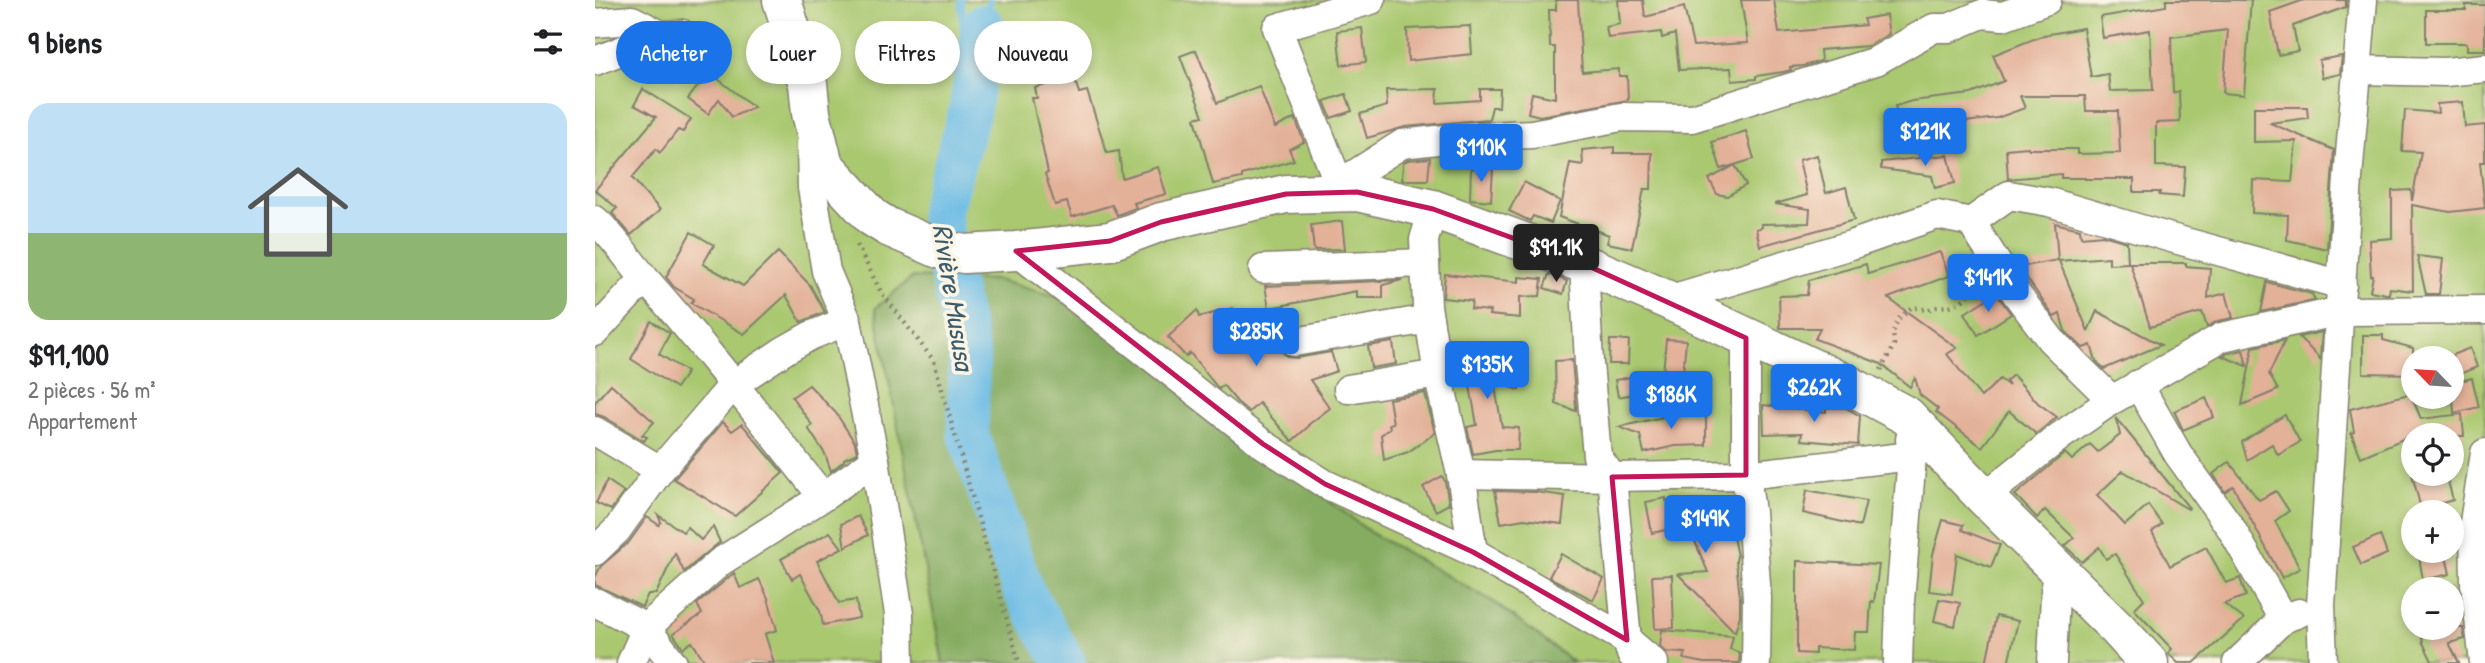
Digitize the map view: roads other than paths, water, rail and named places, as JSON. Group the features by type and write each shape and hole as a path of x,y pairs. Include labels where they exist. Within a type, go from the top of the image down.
{"street":[{"path":"782,0 808,84 812,188 827,271 847,321 875,460 899,614 900,663"},
{"path":"1332,188 1277,28 1371,0"},
{"path":"1332,188 1402,144 1450,138 1532,134 1621,117 1692,118 1876,61 1934,29 1949,28 1982,14 2003,16 2047,0"},
{"path":"2323,663 2321,605 2363,0"},
{"path":"595,23 616,21"},
{"path":"595,61 616,53"},
{"path":"2357,70 2445,72 2485,68"},
{"path":"811,113 824,165 872,217 887,227 952,252 1016,251 1110,241 1161,222 1286,194 1332,188 1433,209 1584,264 1863,391 1907,416 2149,663"},
{"path":"1971,222 2009,195 2049,202 2341,298 2485,310"},
{"path":"1433,209 1424,240 1429,318 1438,374 1461,474 1473,552"},
{"path":"1668,300 1851,245 1937,215 1971,222 2051,340 2112,400"},
{"path":"595,220 687,326 823,497"},
{"path":"1016,251 1263,444 1325,484 1473,552 1654,663"},
{"path":"1263,269 1425,263"},
{"path":"1584,264 1597,456 1612,477 1631,651"},
{"path":"595,332 645,279"},
{"path":"1984,497 2059,437 2112,400 2222,337 2341,298"},
{"path":"1294,342 1429,318"},
{"path":"595,551 617,530 660,470 734,384 793,345 847,321"},
{"path":"1746,338 1747,475 1757,598 1756,663"},
{"path":"1349,389 1438,374"},
{"path":"2139,384 2178,454 2231,528 2283,619"},
{"path":"1898,663 1900,601 1912,456 1907,416"},
{"path":"595,431 660,470"},
{"path":"2484,663 2475,584 2485,453"},
{"path":"1461,474 1612,477 1747,475 1912,456"},
{"path":"631,663 646,628 720,562 823,497 875,460"},
{"path":"2052,663 2056,570"},
{"path":"595,602 646,628 673,663"},
{"path":"2237,663 2283,619 2321,605"}],"waterway":[{"path":"961,0 969,113"},
{"name":"Rivière Mususa","path":"984,21 990,0"},
{"name":"Rivière Mususa","path":"974,82 969,113 940,213 945,249 969,355 968,434 1023,590 1065,663"}]}
